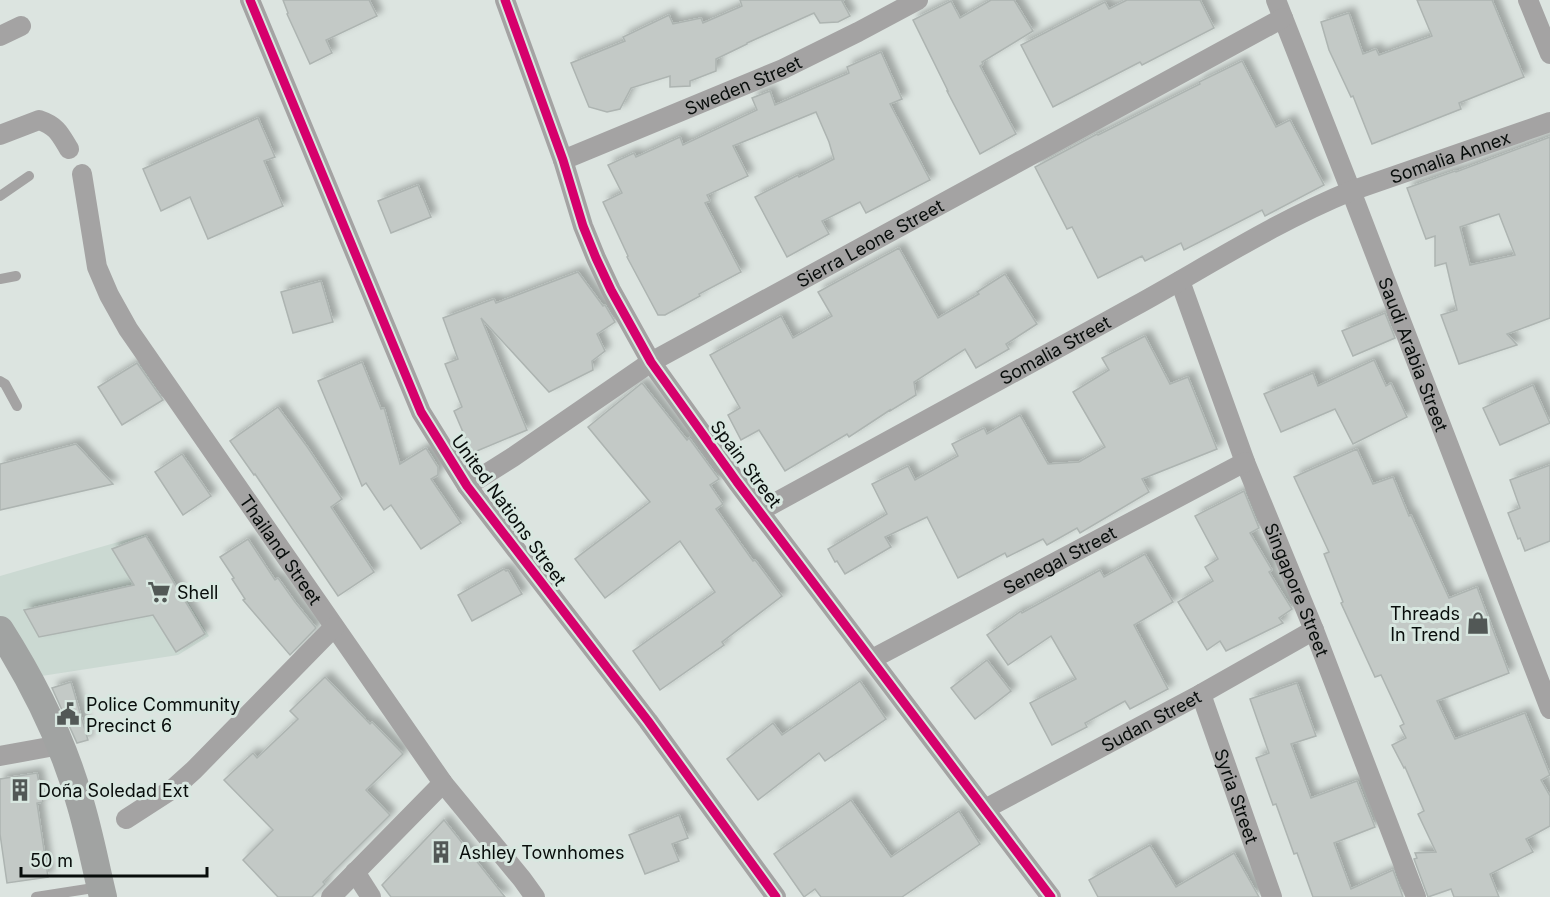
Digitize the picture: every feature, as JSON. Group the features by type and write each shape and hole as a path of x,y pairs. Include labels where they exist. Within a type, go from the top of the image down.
{"main road":[{"path":"0,630 22,664 60,745 79,797 93,849 101,892"}],"street":[{"name":"United Nations Street","path":"250,0 421,412 467,486 648,721 776,897"},
{"name":"Spain Street","path":"505,0 563,160 583,226 611,290 651,362 737,482 1051,897"},
{"name":"Sweden Street","path":"563,160 783,69 918,0"},
{"path":"1528,0 1550,54"},
{"name":"Sierra Leone Street","path":"467,486 651,362 1280,9"},
{"name":"Saudi Arabia Street","path":"1280,9 1550,709"},
{"path":"0,36 21,26"},
{"path":"0,135 39,120 57,130 69,149"},
{"name":"Somalia Annex","path":"1351,191 1550,122"},
{"name":"Thailand Street","path":"82,174 97,267 128,329 443,783 535,897"},
{"name":"Somalia Street","path":"760,511 1281,223 1351,191"},
{"name":"Singapore Street","path":"1179,281 1245,462 1314,630 1416,897"},
{"name":"Senegal Street","path":"872,659 1245,462"},
{"path":"126,819 174,788 334,627"},
{"name":"Sudan Street","path":"985,809 1201,694 1314,630"},
{"name":"Syria Street","path":"1201,694 1272,897"},
{"path":"0,756 60,745"},
{"path":"331,897 443,783"},
{"path":"355,872 371,897"}],"lane":[{"path":"0,196 29,176"},
{"path":"0,279 16,276"},
{"path":"0,381 5,384 17,406"},
{"path":"36,897 101,892"}],"shaded area":[{"path":"146,534 209,636 178,655 35,677 0,620 0,576"}],"building":[{"path":"283,0 369,0 377,16 326,40 332,53 310,64"},
{"path":"740,0 844,0 842,1 850,16 838,22 820,23 814,13 716,59 716,71 690,81 690,86 670,87 670,76 631,88 620,109 607,112 589,107 571,63 625,41 623,37 669,15 673,24 701,18 703,23 742,6"},
{"path":"991,0 1014,0 1033,31 982,62 980,66 1016,134 980,154 913,20 951,1 960,18"},
{"path":"1127,0 1200,0 1214,28 1142,65 1140,62 1053,107 1021,45 1105,2 1109,9"},
{"path":"1417,0 1492,0 1524,77 1459,103 1461,109 1372,144 1353,96 1351,97 1329,50 1321,22 1349,13 1363,54 1376,49 1379,55 1432,36"},
{"path":"881,52 902,99 890,104 930,180 866,213 860,202 822,221 829,234 787,257 755,197 834,159 816,112 733,146 748,176 707,195 710,201 705,203 741,272 665,315 658,315 627,257 603,202 622,193 608,165 634,153 636,157 680,137 683,145 757,110 752,98 770,91 775,105 849,73 847,67"},
{"path":"1242,61 1276,127 1290,120 1324,185 1265,216 1262,210 1184,250 1181,243 1145,261 1142,256 1098,278 1072,227 1067,229 1035,167"},
{"path":"258,118 275,157 264,161 283,206 208,239 190,197 161,211 143,169"},
{"path":"1550,137 1550,318 1507,334 1517,345 1459,364 1441,315 1457,310 1446,263 1435,266 1435,236 1426,239 1407,188","holes":["1499,214 1515,255 1470,265 1460,227"]},
{"path":"418,185 431,217 391,233 378,201"},
{"path":"899,248 938,318 979,294 977,292 1005,274 1037,324 1006,344 1009,349 976,368 965,349 914,382 916,395 849,437 847,434 785,471 759,430 741,440 728,415 740,408 710,355 781,316 793,338 832,316 818,292"},
{"path":"578,272 603,306 605,305 615,322 597,334 605,351 592,361 593,370 549,392 481,318 527,430 472,453 454,411 462,407 445,364 458,359 443,318 494,299 496,303"},
{"path":"321,281 333,322 293,333 281,292"},
{"path":"1385,313 1395,338 1353,356 1342,331"},
{"path":"1145,336 1170,384 1188,377 1217,449 1142,479 1149,492 1080,533 1077,528 1047,545 1043,539 1007,557 1005,553 958,578 927,517 885,537 891,547 845,574 837,561 835,562 828,549 887,514 872,484 908,466 915,480 958,456 952,444 984,428 987,434 1020,415 1048,464 1079,462 1105,447 1073,392 1109,370 1102,358"},
{"path":"1374,360 1386,386 1391,383 1407,417 1353,444 1335,409 1281,432 1264,394 1313,373 1318,386"},
{"path":"362,362 381,409 384,408 400,464 426,448 438,467 438,475 431,479 461,523 421,549 391,505 384,510 366,483 362,486 318,381"},
{"path":"137,363 163,400 122,425 98,387"},
{"path":"642,383 687,440 689,438 719,479 710,485 723,504 716,509 753,561 755,560 782,596 722,642 724,645 660,690 633,651 715,592 680,541 605,598 575,559 650,502 588,427"},
{"path":"1533,385 1550,423 1500,445 1483,408"},
{"path":"278,407 342,499 331,507 374,572 338,596 230,441"},
{"path":"76,444 113,484 0,510 0,464"},
{"path":"1357,449 1373,484 1393,477 1409,516 1411,515 1449,598 1477,587 1509,673 1437,701 1455,739 1525,713 1550,775 1541,780 1550,796 1550,826 1526,839 1533,852 1490,874 1499,897 1454,897 1451,889 1428,897 1414,859 1417,858 1415,853 1436,852 1418,814 1424,811 1405,767 1392,745 1406,738 1400,726 1404,724 1381,675 1375,677 1341,603 1343,602 1324,554 1329,552 1294,477"},
{"path":"182,454 211,496 183,515 155,472"},
{"path":"1550,465 1550,541 1525,551 1508,513 1520,508 1510,480"},
{"path":"1244,491 1259,528 1250,533 1272,570 1269,572 1292,609 1279,618 1283,623 1226,651 1220,641 1207,650 1178,602 1213,581 1205,567 1218,559 1195,516"},
{"path":"146,536 205,634 176,652 153,615 39,637 24,610 134,585 112,549"},
{"path":"248,539 275,580 278,578 316,628 290,655 243,600 245,599 232,579 234,578 220,557"},
{"path":"1145,554 1173,602 1134,625 1168,689 1130,709 1125,701 1085,723 1087,727 1052,745 1030,703 1076,679 1051,636 1008,665 987,635 1021,611 1022,613 1100,570 1104,577"},
{"path":"504,569 508,570 522,594 472,621 458,595"},
{"path":"987,660 1011,691 975,719 951,688"},
{"path":"325,677 370,724 372,722 403,754 366,790 390,815 323,882 325,884 312,897 278,897 243,860 273,830 224,780 253,753 257,758 298,719 290,711"},
{"path":"860,681 886,719 825,761 819,753 758,800 727,759 773,723 782,735"},
{"name":"Police Community Precinct 6","path":"71,682 88,740 77,743 52,688"},
{"path":"1297,683 1316,736 1291,744 1311,798 1357,781 1375,827 1334,843 1351,889 1393,870 1403,897 1313,897 1276,804 1273,805 1256,758 1269,753 1250,699"},
{"path":"37,773 43,802 37,803 48,877 7,883 0,834 0,779"},
{"path":"851,800 891,857 959,811 980,844 902,897 821,897 815,889 804,897 774,854"},
{"path":"679,815 688,838 672,844 679,861 645,874 629,835"},
{"name":"Ashley Townhomes","path":"444,820 505,897 391,897 382,885"},
{"path":"1150,845 1176,887 1234,853 1259,897 1098,897 1089,880"}],"cycle path":[{"path":"250,0 421,412 467,486 648,721 776,897"},
{"path":"505,0 563,160 583,226 611,290 651,362 737,482 1051,897"}],"place":[{"name":"Shell","path":"159,592"},
{"name":"Threads In Trend","path":"1478,623"},
{"name":"Police Community Precinct 6","path":"68,714"},
{"name":"Doña Soledad Ext","path":"20,790"},
{"name":"Ashley Townhomes","path":"441,852"}]}
